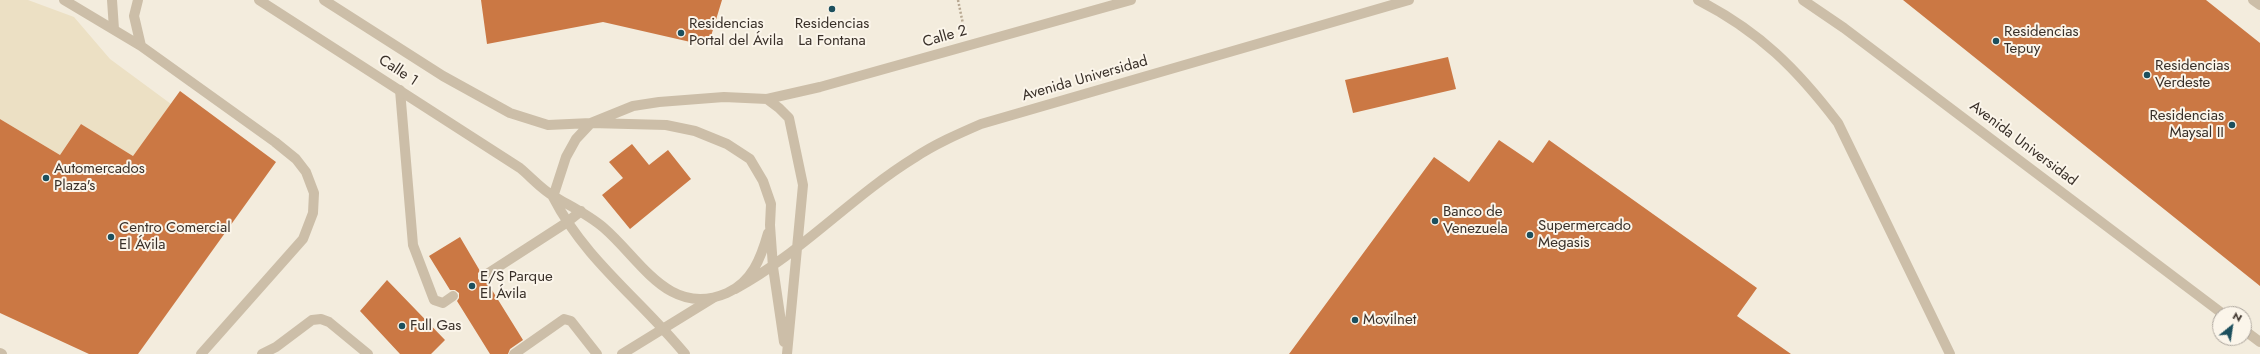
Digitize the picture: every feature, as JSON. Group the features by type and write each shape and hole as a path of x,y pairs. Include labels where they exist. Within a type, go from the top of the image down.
{"street":[{"path":"64,0 141,46 275,142 296,159 306,172 314,193 313,213 303,239 201,354"},
{"path":"112,0 114,30"},
{"path":"138,0 134,16 141,46"},
{"name":"Calle 1","path":"259,0 520,168 553,197"},
{"name":"Calle 1","path":"324,0 443,76 510,113 548,125 591,123 666,124 695,131 727,144 750,159 763,181 771,204 770,225"},
{"name":"Calle 2","path":"591,123 633,106 659,102 724,97 767,99 820,87 1131,0"},
{"name":"Avenida Universidad","path":"735,289 773,267 798,246 913,158 949,137 981,124 1409,0"},
{"path":"1698,0 1737,21 1767,44 1812,88 1838,123 1950,354"},
{"name":"Avenida Universidad","path":"1803,0 1850,33 2212,306"},
{"path":"400,90 412,244 434,300 443,302 454,296"},
{"path":"767,99 789,118 804,185 786,354"},
{"path":"591,123 576,139 566,157 553,197 566,223 584,247 685,354"},
{"path":"553,197 581,211 603,227 667,290 690,299 714,298"},
{"path":"484,276 566,223 581,211"},
{"path":"770,225 773,267 786,354"},
{"path":"622,354 662,328 714,298 735,289 754,271 763,252 770,225"},
{"path":"262,354 276,347 312,320 321,319 329,322 368,354"},
{"path":"514,354 564,319 571,321 597,354"}],"shaded area":[{"path":"0,0 28,0 74,17 110,59 171,104 133,156 81,124 60,155 0,119"}],"building":[{"name":"Residencias Portal del Ávila","path":"481,0 722,0 708,46 603,22 487,44"},
{"path":"1903,0 2206,0 2260,43 2260,286"},
{"path":"1448,57 1456,89 1353,113 1345,80"},
{"name":"Centro Comercial El Ávila","path":"180,91 276,162 138,354 89,354 0,313 0,119 60,155 81,124 133,156"},
{"name":"Supermercado Megasis","path":"1499,140 1533,163 1549,140 1757,288 1737,316 1791,354 1289,354 1434,157 1469,182"},
{"path":"632,144 649,165 668,150 691,179 630,229 602,195 623,178 609,162"},
{"path":"460,237 480,271 478,273 478,279 481,282 487,282 523,340 510,349 508,354 490,354 457,301 459,298 459,293 455,290 450,290 429,256"},
{"name":"Full Gas","path":"387,280 445,340 431,354 400,354 360,311"}],"place":[{"name":"Residencias La Fontana","path":"832,9"},
{"name":"Residencias Portal del Ávila","path":"681,33"},
{"name":"Residencias Tepuy","path":"1996,41"},
{"name":"Residencias Verdeste","path":"2147,75"},
{"name":"Residencias Maysal II","path":"2232,125"},
{"name":"Automercados Plaza's","path":"46,178"},
{"name":"Banco de Venezuela","path":"1435,221"},
{"name":"Supermercado Megasis","path":"1530,235"},
{"name":"Centro Comercial El Ávila","path":"111,237"},
{"name":"E/S Parque El Ávila","path":"472,286"},
{"name":"Movilnet","path":"1355,320"},
{"name":"Full Gas","path":"402,326"}]}
